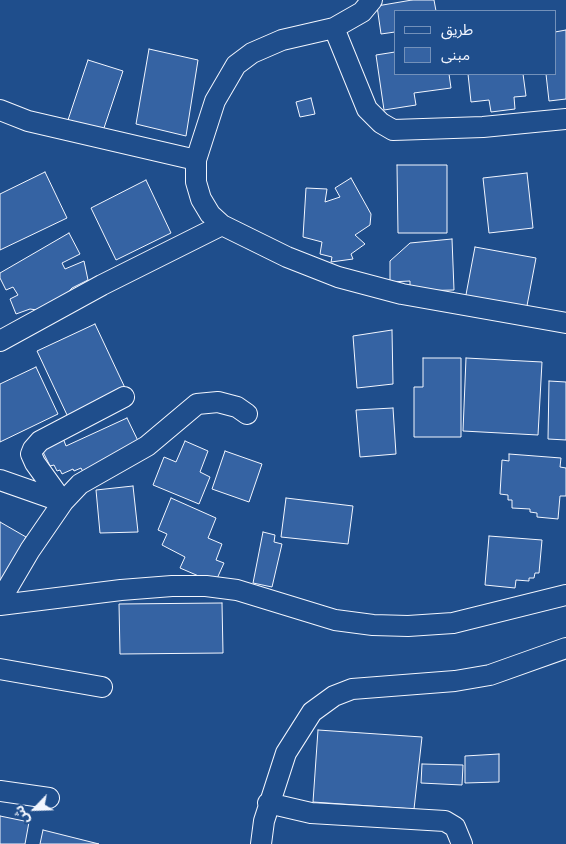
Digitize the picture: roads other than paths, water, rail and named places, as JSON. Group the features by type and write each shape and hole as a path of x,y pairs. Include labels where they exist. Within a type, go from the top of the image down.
{"street":[{"path":"372,0 362,12 334,28 282,40 252,53 236,65 215,101 196,160 196,182 201,199 210,214 222,226 287,257 370,287 566,323"},
{"path":"334,28 367,108 382,123 393,130 410,131 483,127 566,119"},
{"path":"0,110 28,121 196,160"},
{"path":"0,341 102,285 222,226"},
{"path":"64,502 35,462 31,454 33,449 40,441 124,397"},
{"path":"0,603 30,550 64,502 80,484 147,446 197,404 218,402 237,407 247,414"},
{"path":"0,480 64,502"},
{"path":"0,603 121,590 172,586 206,586 237,590 335,620 373,625 408,626 453,623 566,595"},
{"path":"261,844 268,803 286,753 298,731 312,712 334,696 352,689 455,681 490,675 566,648"},
{"path":"0,669 102,687"},
{"path":"0,792 49,798"},
{"path":"268,803 311,812 444,821 455,827 462,844"}]}
